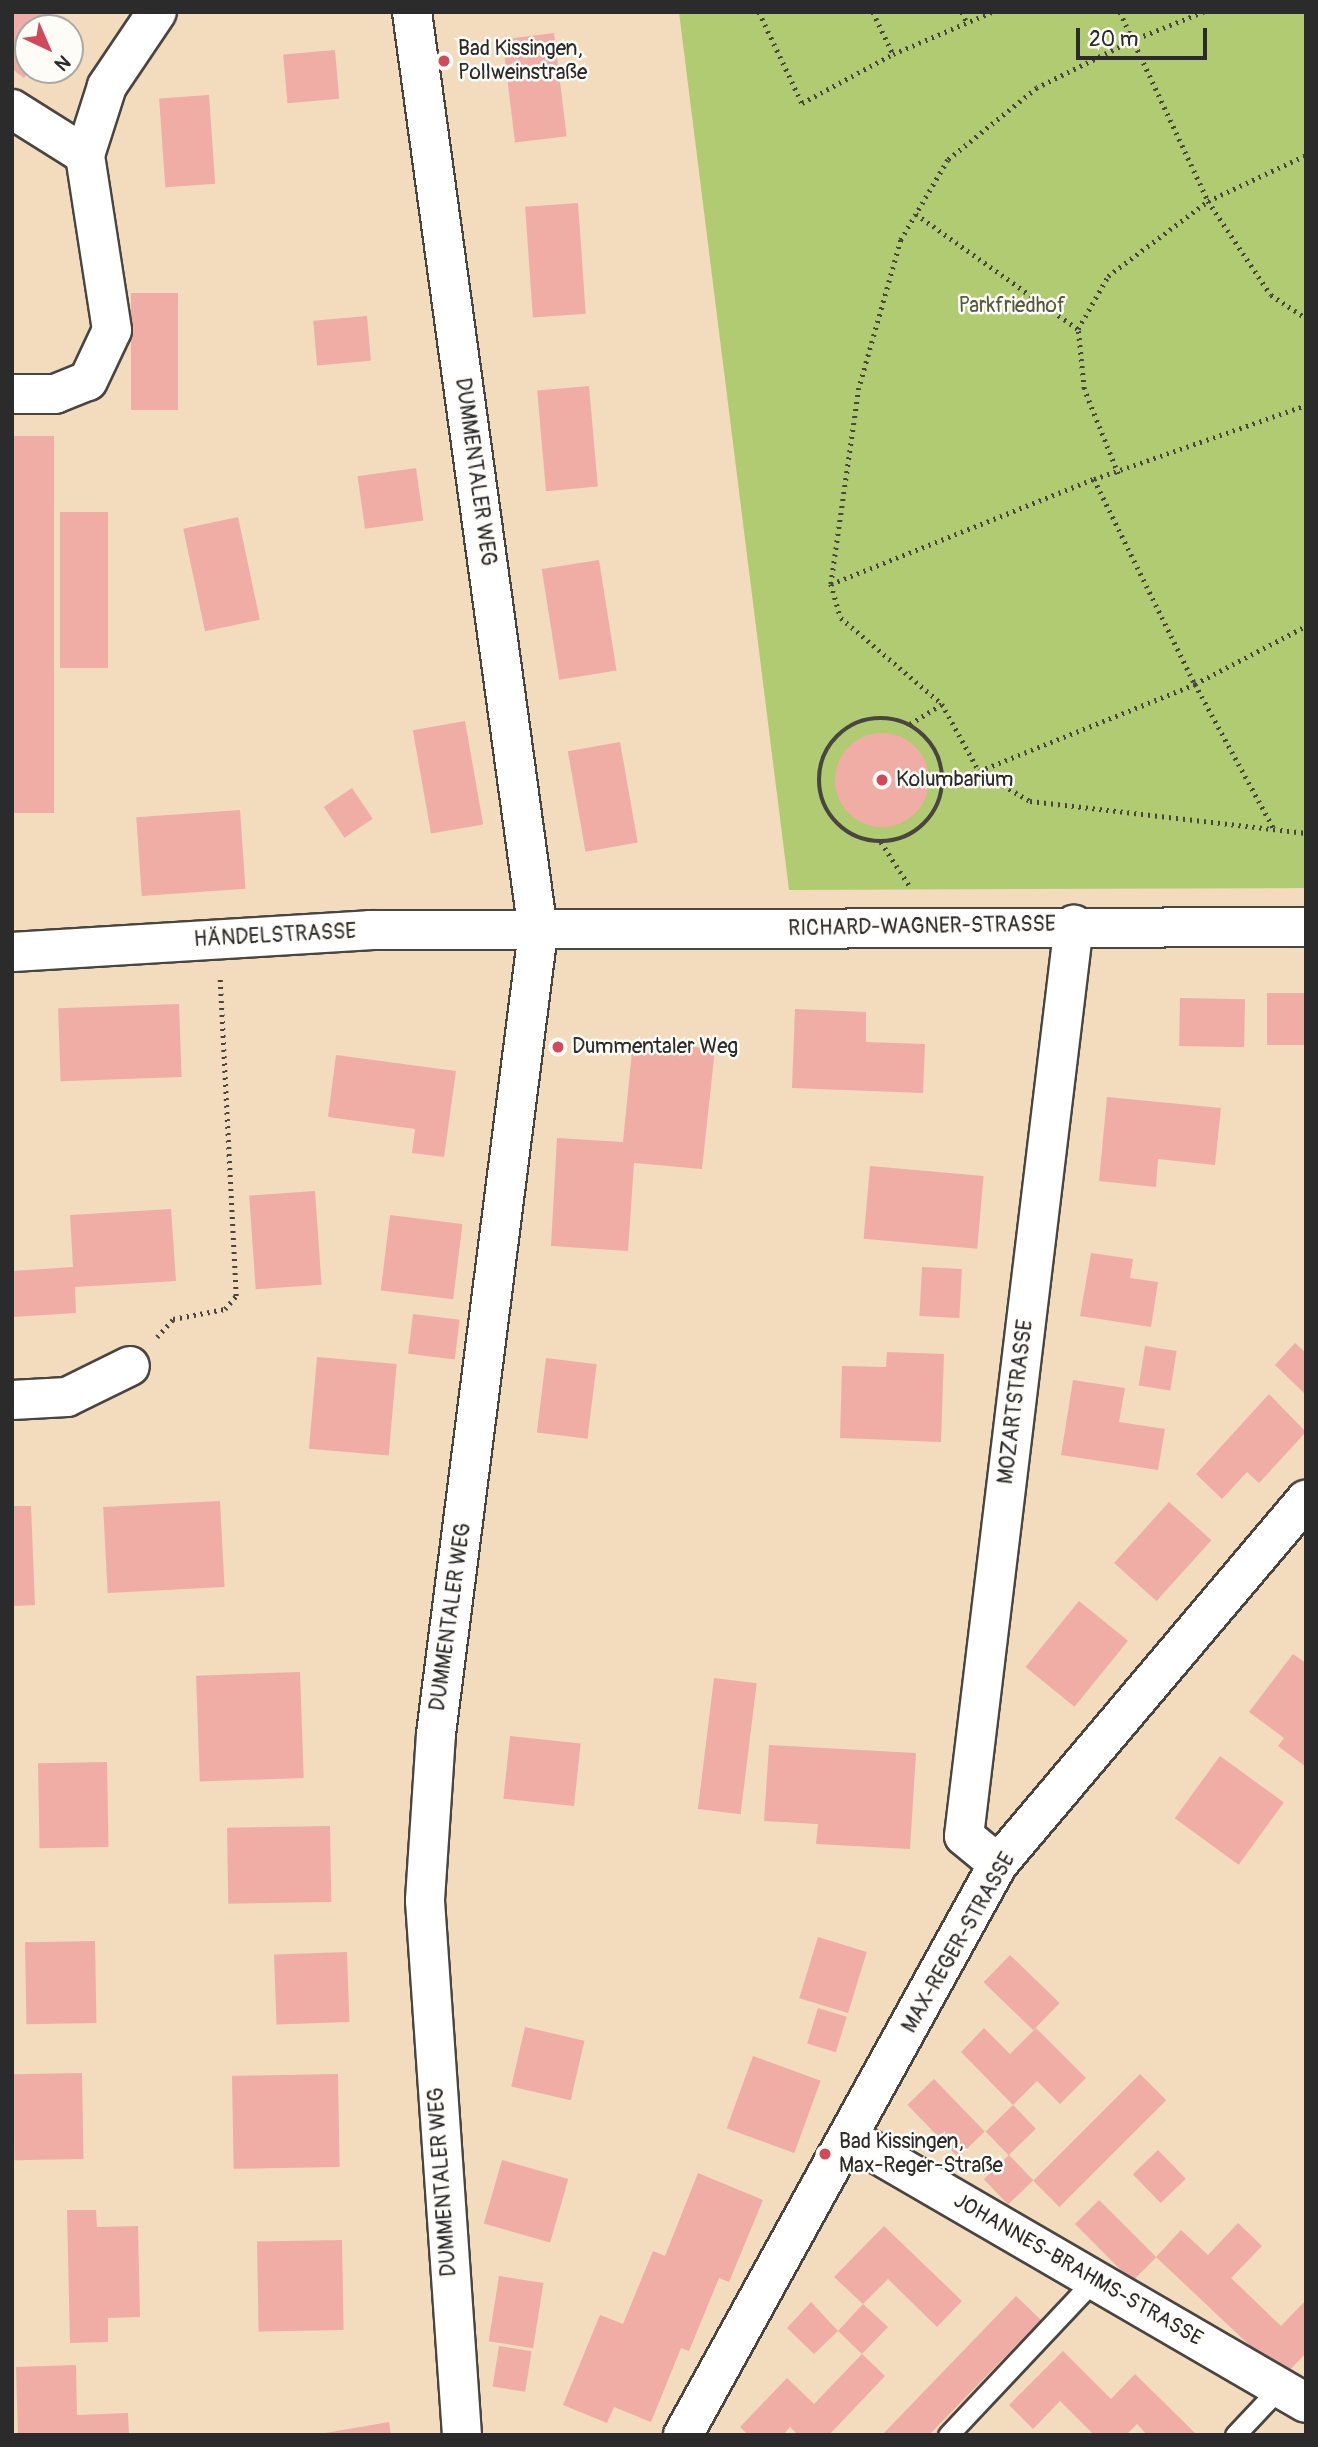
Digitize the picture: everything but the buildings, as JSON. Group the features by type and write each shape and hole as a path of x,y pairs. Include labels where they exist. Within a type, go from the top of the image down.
{"street":[{"path":"12,394 55,394 88,382 112,330 85,155 107,86 157,12"},
{"name":"DUMMENTALER WEG","path":"412,12 538,932 436,1734 425,1901 462,2435"},
{"path":"12,109 85,155"},
{"name":"RICHARD-WAGNER-STRASSE","path":"538,932 1074,925 1306,927"},
{"name":"MOZARTSTRASSE","path":"998,1864 964,1836 1074,925"},
{"name":"HÄNDELSTRASSE","path":"12,952 370,930 538,932"},
{"path":"12,1400 67,1397 130,1366"},
{"name":"MAX-REGER-STRASSE","path":"683,2435 850,2137 998,1864 1306,1500"},
{"name":"JOHANNES-BRAHMS-STRASSE","path":"850,2137 1293,2395"}],"lane":[{"path":"948,2435 1094,2280"},
{"path":"1236,2435 1293,2395"}],"path":[{"path":"760,12 802,103 894,54 992,12"},
{"path":"873,12 894,54"},
{"path":"962,12 967,23"},
{"path":"1120,12 1208,201 1271,295 1306,318"},
{"path":"1204,12 1132,41 1028,96 948,160 901,240 859,388 831,584 841,618 942,704 979,771 1030,801 1276,832 1306,833"},
{"path":"1118,474 1084,389 1078,329 1108,275 1208,201 1306,155"},
{"path":"916,214 1078,329"},
{"path":"831,584 1094,479 1118,474 1306,405"},
{"path":"1094,479 1195,684 1276,832"},
{"path":"979,771 1195,684 1306,626"},
{"path":"909,724 942,704"},
{"path":"895,719 909,724 927,737 941,763 943,785 932,816 921,828 889,842 867,841 842,829 822,801 820,769 827,749 842,731 861,721 895,719"},
{"path":"130,1366 173,1319 225,1309 236,1296 218,940"}],"green space":[{"name":"Parkfriedhof","path":"679,12 1306,12 1306,888 789,890"}],"place":[{"name":"Bad Kissingen, Pollweinstraße","path":"444,61"},
{"name":"Kolumbarium","path":"882,780"},
{"name":"Dummentaler Weg","path":"558,1047"},
{"name":"Bad Kissingen, Max-Reger-Straße","path":"825,2154"}]}
